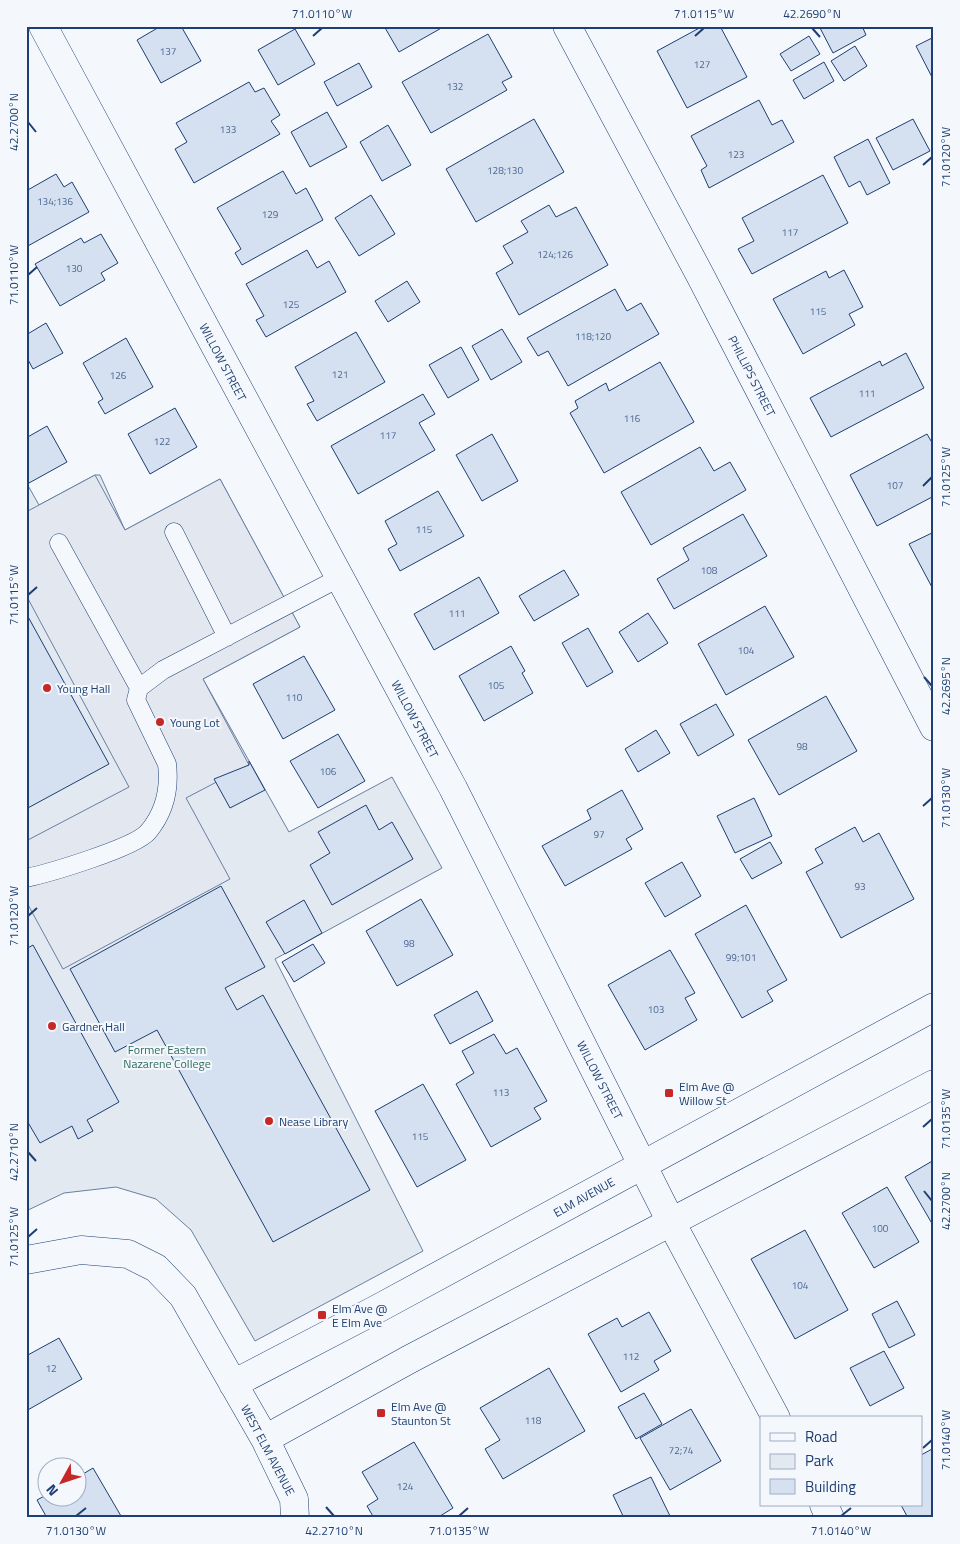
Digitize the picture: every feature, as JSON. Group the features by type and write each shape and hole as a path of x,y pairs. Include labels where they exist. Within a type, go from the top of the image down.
{"street":[{"name":"WILLOW STREET","path":"43,26 453,788 643,1164 670,1222 775,1416"},
{"name":"PHILLIPS STREET","path":"567,26 700,275 934,727"},
{"name":"ELM AVENUE","path":"233,1384 379,1308 934,1007"},
{"path":"265,1439 418,1354 934,1084"},
{"name":"WEST ELM AVENUE","path":"26,1260 81,1250 128,1254 156,1268 183,1296 265,1439 300,1512"},
{"path":"824,1506 830,1518"}],"lane":[{"path":"174,532 227,637"},
{"path":"59,543 139,688"},
{"path":"26,878 118,848 147,834 164,807 168,775 167,764 136,700 139,688 163,670 339,578"}],"green space":[{"name":"Former Eastern Nazarene College","path":"95,475 100,475 125,530 220,479 300,627 203,679 289,832 392,777 442,868 275,959 423,1251 255,1341 191,1230 156,1199 116,1187 64,1193 26,1211 26,482 39,505"}],"shaded area":[{"name":"Young Lot","path":"95,475 125,530 220,479 300,627 203,679 249,765 186,798 230,879 63,969 26,901 26,841 129,787 26,595 26,512"}],"building":[{"path":"161,26 181,26 201,61 161,83 137,40"},
{"path":"384,26 445,26 399,52"},
{"path":"703,26 720,26 747,77 687,108 657,51"},
{"path":"819,26 862,26 866,35 833,53"},
{"path":"295,29 315,64 278,85 258,50"},
{"path":"488,34 512,77 502,82 507,90 431,133 402,82"},
{"path":"809,36 820,54 791,71 780,54"},
{"path":"934,37 934,81 916,46"},
{"path":"855,46 867,66 844,81 831,61"},
{"path":"824,62 834,81 804,99 793,80"},
{"path":"359,63 372,87 337,106 324,82"},
{"path":"249,82 255,92 264,88 280,115 271,121 280,134 194,183 175,149 187,142 176,123"},
{"path":"759,100 772,125 782,120 794,142 709,188 701,170 707,166 691,136"},
{"path":"327,112 347,147 310,167 291,132"},
{"path":"534,119 564,172 476,222 446,169"},
{"path":"913,119 930,151 893,170 876,138"},
{"path":"388,125 411,165 382,181 360,142"},
{"path":"868,139 890,183 867,195 860,181 849,187 834,157"},
{"path":"283,171 296,194 306,188 323,220 242,265 235,253 241,249 217,208"},
{"path":"56,174 64,187 72,182 89,212 26,247 26,191"},
{"path":"823,175 848,223 752,274 738,249 754,241 742,218"},
{"path":"371,195 395,234 359,256 335,218"},
{"path":"549,205 556,217 576,207 608,265 519,315 496,273 513,263 503,246 528,232 521,221"},
{"path":"101,234 118,263 101,273 105,280 60,306 35,264 81,238 84,243"},
{"path":"307,250 317,268 329,261 346,292 266,337 256,320 264,316 246,284"},
{"path":"844,270 863,307 849,314 855,325 803,354 773,299 826,271 829,278"},
{"path":"407,281 420,302 388,322 375,301"},
{"path":"615,289 627,311 641,303 659,334 568,386 548,351 538,356 527,338"},
{"path":"46,323 63,353 33,369 26,356 26,335"},
{"path":"502,329 522,362 491,380 472,346"},
{"path":"356,332 385,382 317,421 307,404 314,401 295,367"},
{"path":"126,338 153,387 105,414 98,402 103,399 83,363"},
{"path":"461,347 479,380 448,398 429,365"},
{"path":"906,353 924,388 831,437 810,398 880,361 882,366"},
{"path":"660,362 694,422 604,473 570,413 578,408 575,401 606,383 609,391"},
{"path":"423,394 435,414 419,423 435,450 358,494 331,446"},
{"path":"175,408 197,447 150,474 128,434"},
{"path":"47,426 67,462 29,483 26,477 26,438"},
{"path":"492,434 518,481 482,501 456,455"},
{"path":"927,434 934,446 934,496 877,526 850,475"},
{"path":"700,447 714,471 730,462 746,490 651,545 621,492"},
{"path":"438,491 464,536 400,571 388,549 397,544 385,521"},
{"path":"743,514 767,556 674,609 657,579 689,560 683,548"},
{"path":"934,532 934,591 909,544"},
{"path":"564,570 579,595 534,621 519,596"},
{"path":"479,577 499,613 434,650 414,614"},
{"path":"765,606 794,657 726,695 698,644"},
{"name":"Young Hall","path":"26,613 109,764 26,809"},
{"path":"648,613 668,643 638,662 619,632"},
{"path":"588,628 613,672 587,687 562,643"},
{"path":"511,646 525,671 522,673 533,693 484,721 459,676"},
{"path":"304,656 335,710 283,739 253,684"},
{"path":"826,696 857,751 779,795 748,740"},
{"path":"716,704 734,735 698,756 680,724"},
{"path":"656,730 670,753 638,772 625,749"},
{"path":"338,734 365,781 318,808 290,761"},
{"path":"249,761 265,790 230,808 214,779 249,765"},
{"path":"622,790 643,829 626,839 632,849 565,886 542,846 591,819 587,810"},
{"path":"754,798 772,836 735,853 717,816"},
{"path":"366,805 379,830 392,822 413,859 332,905 310,865 330,853 318,832"},
{"path":"855,827 863,842 879,833 914,899 841,938 806,872 823,863 815,849"},
{"path":"770,842 782,863 752,879 740,859"},
{"path":"682,862 701,896 665,917 645,883"},
{"name":"Nease Library","path":"221,886 265,967 225,988 237,1010 263,995 370,1190 273,1242 157,1030 115,1052 70,969"},
{"path":"421,899 453,955 397,986 366,931"},
{"path":"304,900 322,933 285,954 266,922"},
{"path":"746,905 787,980 767,991 773,1001 742,1018 695,934"},
{"path":"313,944 325,963 294,982 282,962"},
{"name":"Gardner Hall","path":"33,945 119,1102 87,1120 93,1131 78,1139 72,1126 40,1143 26,1119 26,949"},
{"path":"670,950 695,993 685,998 697,1020 645,1050 608,985"},
{"path":"477,991 493,1021 450,1044 434,1015"},
{"path":"494,1034 506,1054 517,1048 547,1101 534,1108 541,1119 491,1147 456,1084 474,1073 462,1051"},
{"path":"423,1084 466,1160 417,1187 375,1111"},
{"path":"934,1160 934,1227 905,1177"},
{"path":"887,1187 919,1242 874,1268 842,1213"},
{"path":"805,1230 848,1310 795,1339 751,1259"},
{"path":"897,1301 915,1335 889,1348 872,1314"},
{"path":"649,1312 671,1351 654,1361 659,1370 621,1392 588,1334 617,1318 622,1327"},
{"path":"59,1338 82,1379 26,1411 26,1356"},
{"path":"884,1351 904,1388 870,1406 850,1368"},
{"path":"549,1368 585,1431 503,1479 485,1449 500,1440 480,1408"},
{"path":"644,1393 662,1424 636,1439 618,1407"},
{"path":"691,1409 721,1461 670,1490 640,1438"},
{"path":"414,1442 453,1508 437,1518 374,1518 367,1506 378,1499 362,1472"},
{"path":"934,1448 934,1518 908,1518 902,1506 922,1506 922,1454"},
{"path":"93,1468 121,1516 118,1518 47,1518 40,1506 88,1506 88,1471"},
{"path":"651,1477 671,1518 624,1518 613,1495"}],"place":[{"name":"Young Hall","path":"47,688"},
{"name":"Young Lot","path":"160,722"},
{"name":"Gardner Hall","path":"52,1026"},
{"name":"Elm Ave @ Willow St","path":"669,1093"},
{"name":"Nease Library","path":"269,1121"},
{"name":"Elm Ave @ E Elm Ave","path":"322,1315"},
{"name":"Elm Ave @ Staunton St","path":"381,1413"}]}
